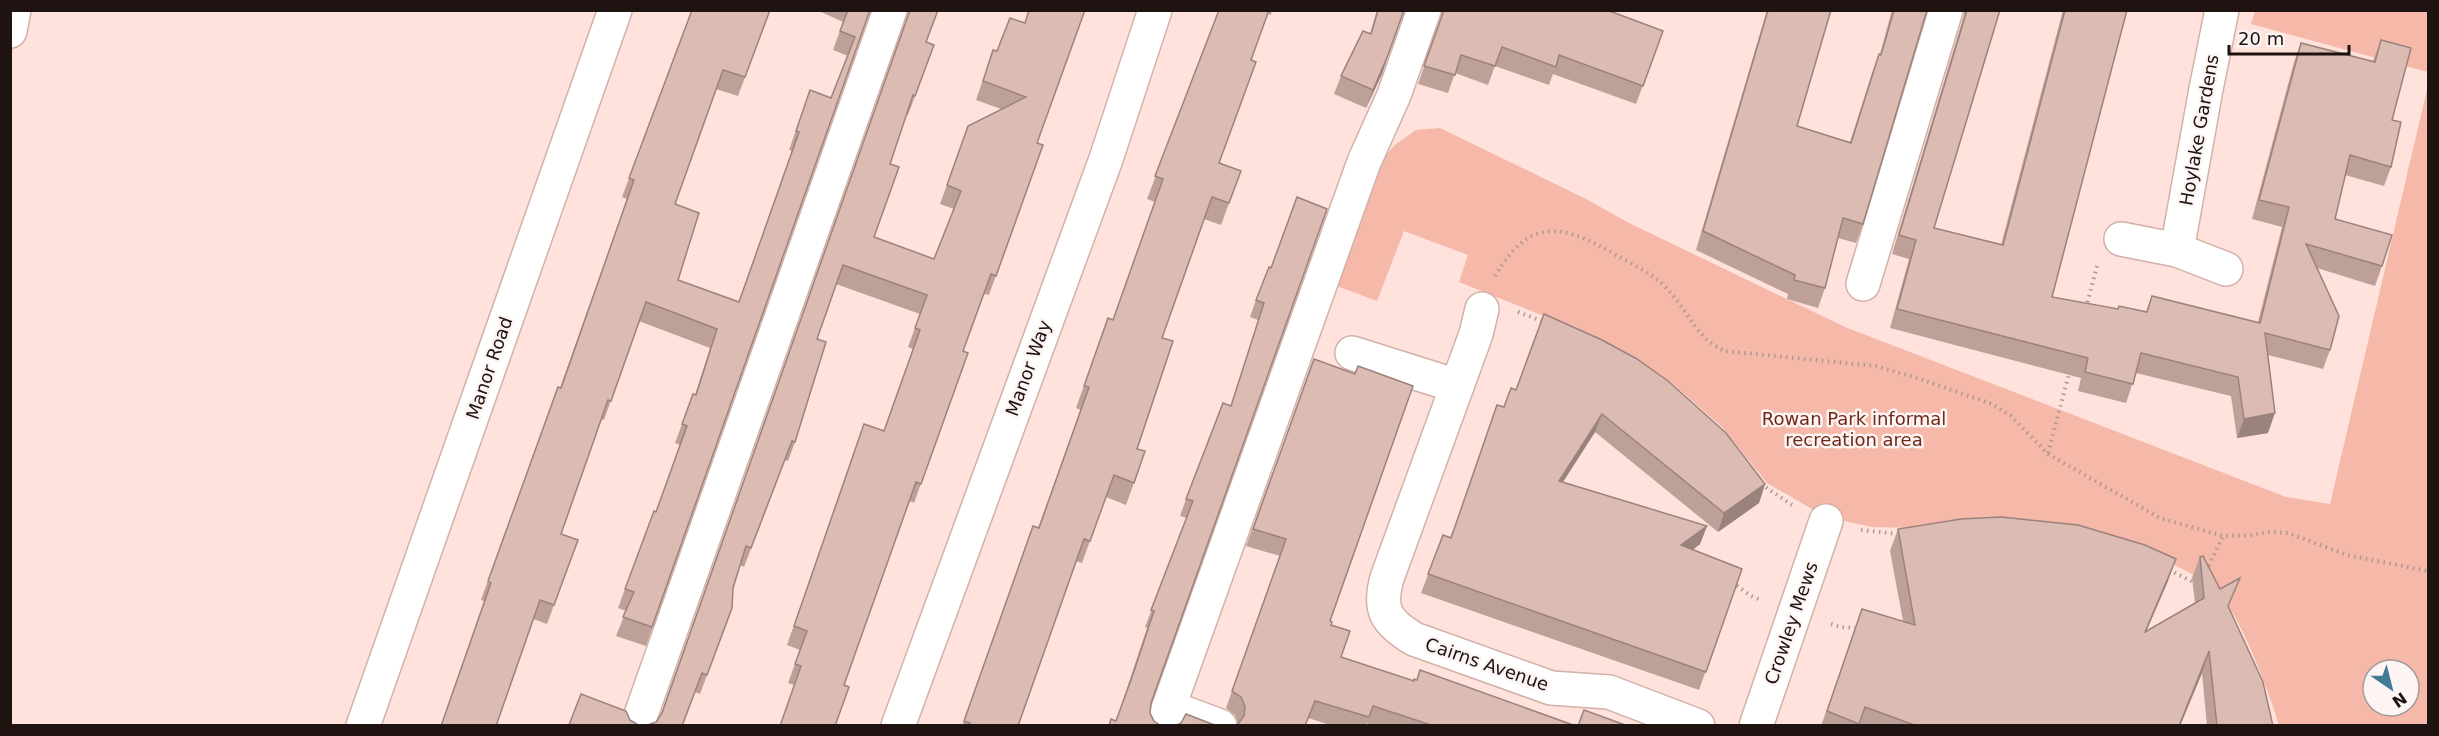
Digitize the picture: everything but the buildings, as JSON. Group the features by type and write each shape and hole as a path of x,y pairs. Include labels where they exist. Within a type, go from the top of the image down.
{"street":[{"path":"10,31 14,10"},
{"name":"Manor Road","path":"363,726 615,10"},
{"path":"637,726 890,10"},
{"name":"Manor Way","path":"898,726 1106,159 1155,10"},
{"path":"1220,726 1165,716 1364,162 1394,95 1424,10"},
{"path":"1863,284 1946,10"},
{"name":"Hoylake Gardens","path":"2177,250 2222,10"},
{"path":"2110,250 2177,250 2226,269"},
{"name":"Cairns Avenue","path":"1482,309 1476,334 1383,592 1384,612 1396,628 1414,639 1551,688 1608,692 1698,726"},
{"path":"1352,353 1457,386"},
{"name":"Crowley Mews","path":"1756,726 1826,521"}],"path":[{"path":"1550,324 1502,307 1482,309 1491,281 1506,256 1528,238 1550,230 1571,232 1590,240 1659,280 1676,298 1707,340 1724,351 1876,366 1920,379 1992,404 2011,416 2048,454 2160,518 2223,536 2269,532 2288,533 2347,555 2428,571"},
{"path":"2084,317 2110,250"},
{"path":"2048,454 2072,362"},
{"path":"1758,481 1774,494 1826,521 1851,528 1899,534"},
{"path":"2167,569 2199,585 2223,536"},
{"path":"1725,580 1736,584 1751,596 1796,612 1840,627 1856,627 1866,630"}],"green space":[{"path":"2255,11 2428,11 2428,72 2251,24"},
{"name":"Rowan Park informal recreation area","path":"2428,85 2428,725 2279,725 2253,654 2225,601 2216,591 2192,574 2147,553 1914,528 1872,527 1840,520 1812,509 1767,483 1722,427 1673,384 1641,361 1574,328 1459,282 1468,255 1404,231 1377,301 1334,285 1377,164 1395,145 1416,130 1440,128 1588,200 1629,223 1845,327 2286,497 2330,504"}]}
